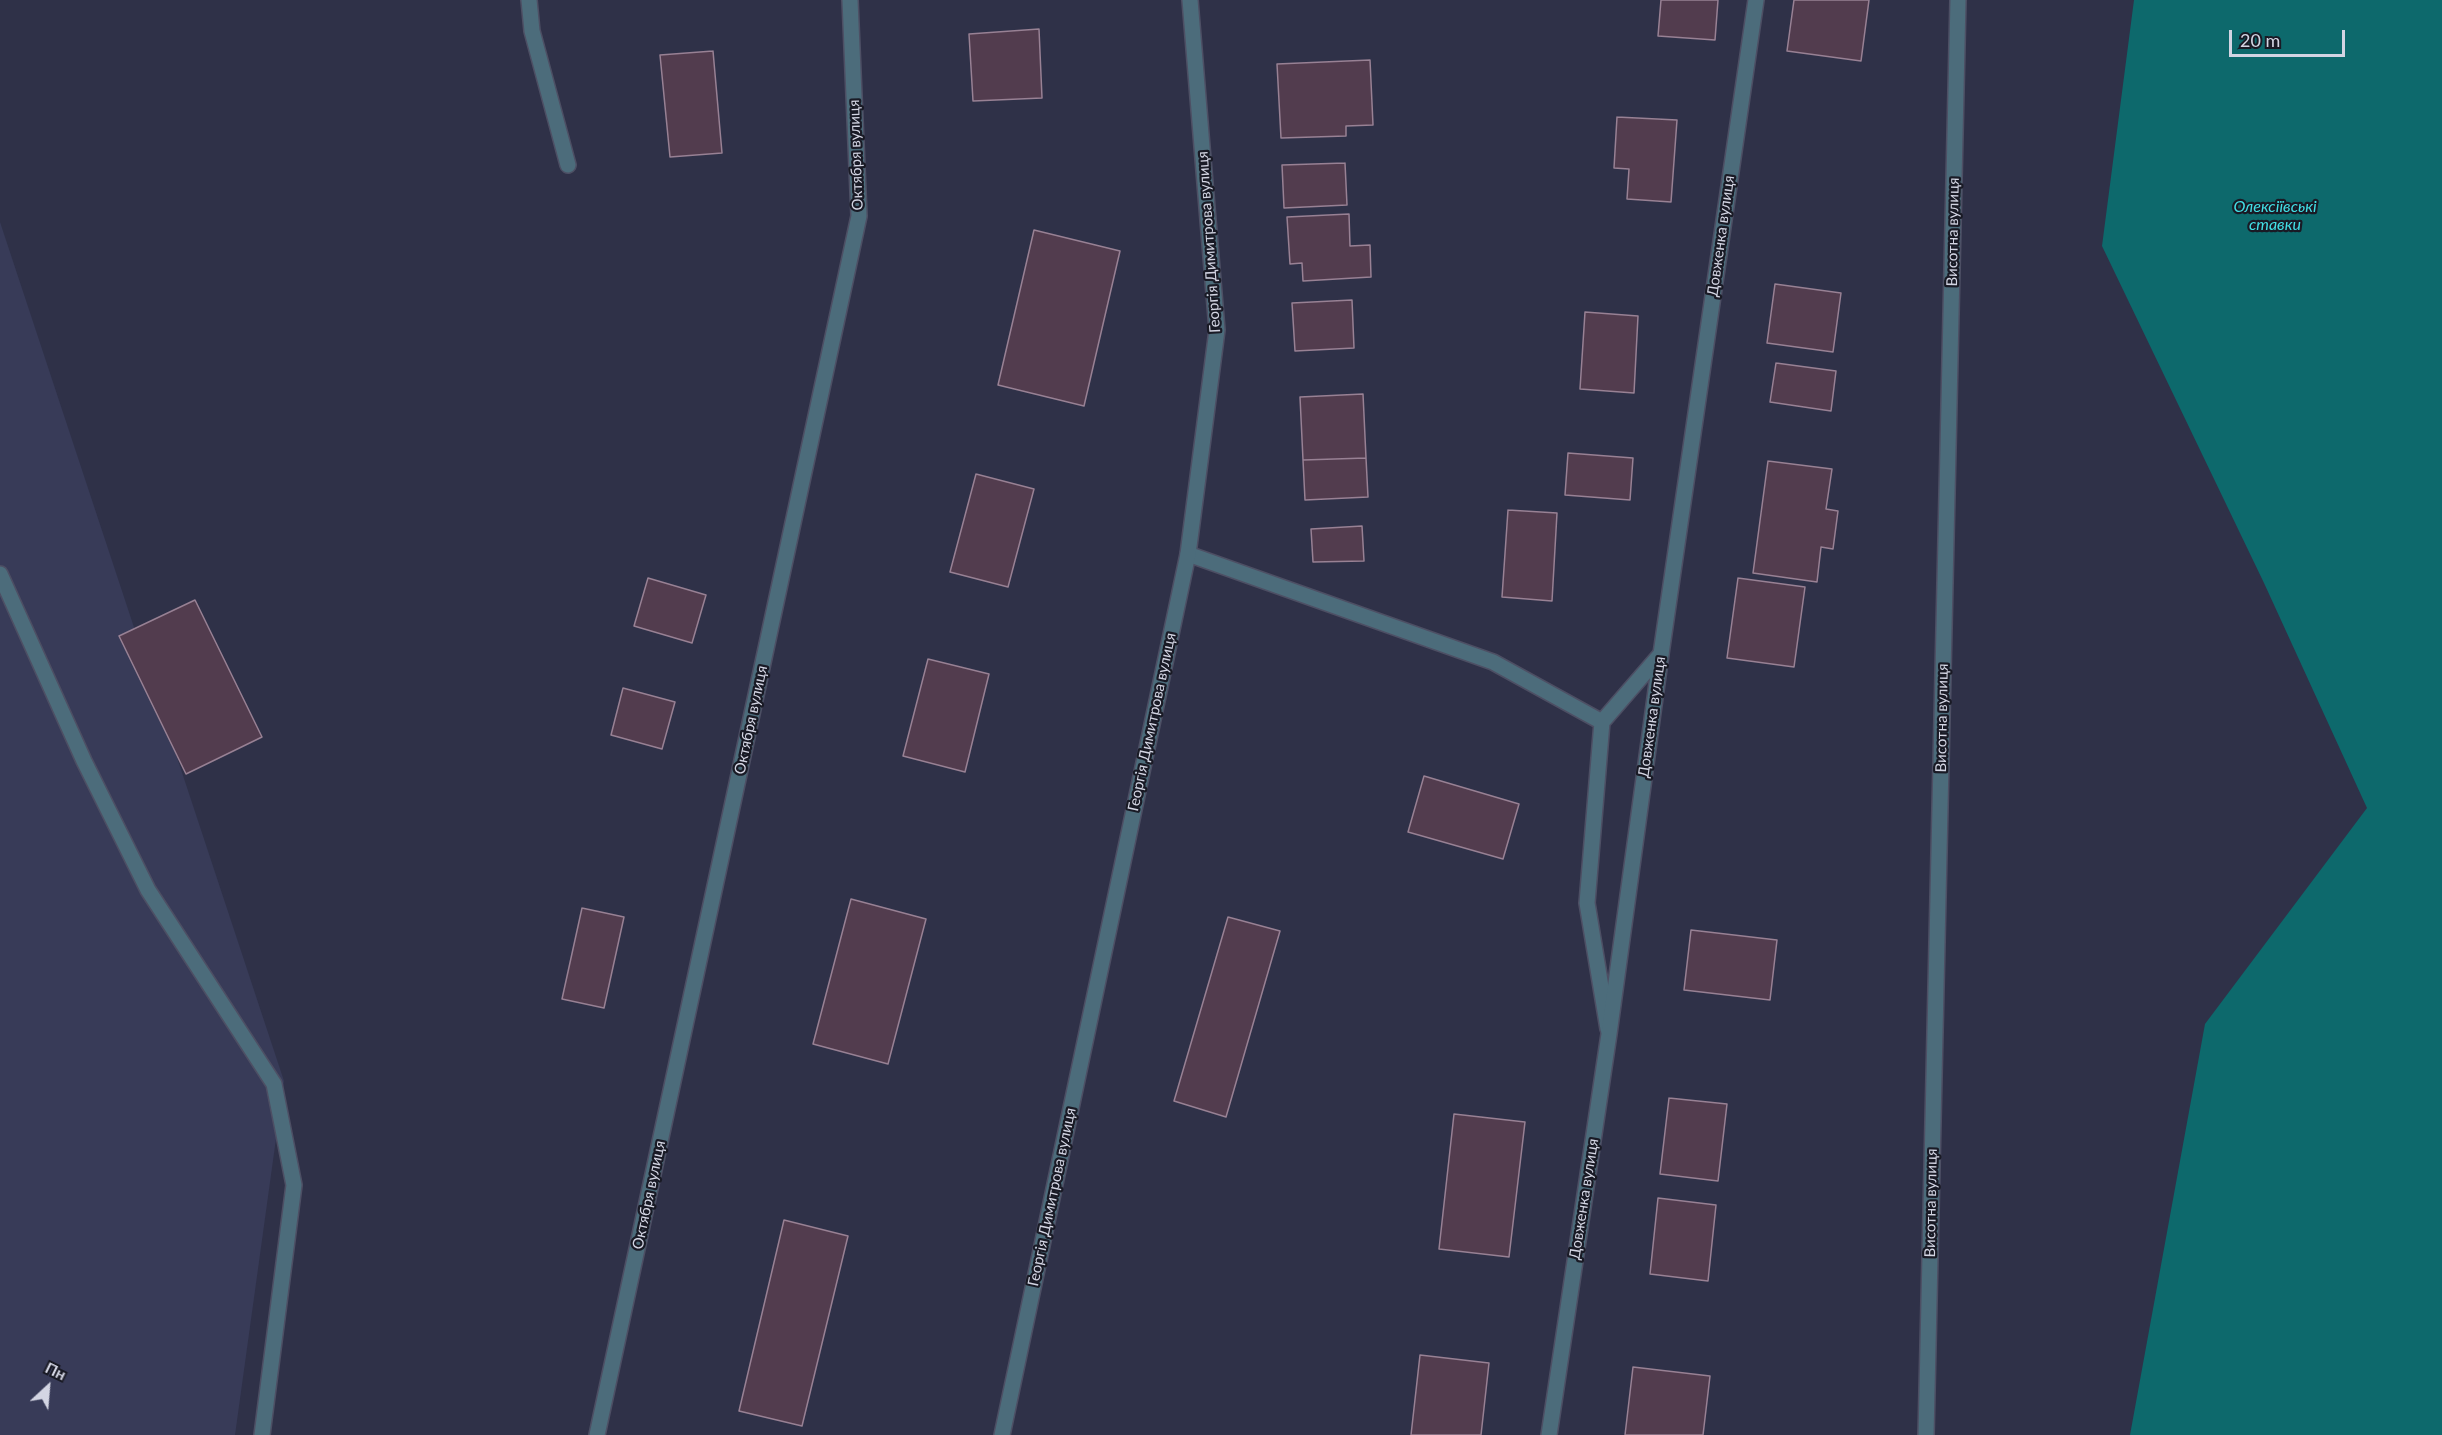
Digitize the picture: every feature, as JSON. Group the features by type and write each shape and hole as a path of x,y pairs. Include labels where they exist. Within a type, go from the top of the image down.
{"street":[{"path":"529,0 532,31 568,165"},
{"name":"Октября вулиця","path":"597,1435 859,216 850,0"},
{"name":"Георгія Димитрова вулиця","path":"1002,1435 1188,554 1217,330 1190,0"},
{"name":"Довженка вулиця","path":"1549,1435 1609,1034 1661,654 1756,0"},
{"name":"Висотна вулиця","path":"1926,1435 1958,0"},
{"path":"1188,554 1493,662 1602,722"},
{"path":"0,574 84,761 148,890 274,1084 294,1185 262,1435"},
{"path":"1609,1034 1587,903 1602,722 1661,654"}],"shaded area":[{"path":"0,222 284,1081 235,1435 0,1435"}],"water":[{"name":"Олексіївські ставки","path":"2134,0 2442,0 2442,1435 2130,1435 2205,1024 2367,808 2264,583 2102,246"}],"building":[{"path":"1661,0 1718,0 1715,40 1658,36"},
{"path":"1794,0 1869,0 1861,61 1787,51"},
{"path":"1039,29 1042,98 973,101 969,34"},
{"path":"713,51 722,153 670,157 660,55"},
{"path":"1370,60 1373,125 1346,126 1346,136 1281,138 1277,64"},
{"path":"1617,117 1677,120 1671,202 1627,199 1629,169 1614,168"},
{"path":"1345,163 1347,205 1284,208 1282,165"},
{"path":"1349,214 1350,246 1370,245 1371,277 1303,281 1302,263 1290,264 1287,217"},
{"path":"1034,230 1120,251 1084,406 998,385"},
{"path":"1775,284 1841,293 1833,352 1767,343"},
{"path":"1352,300 1354,348 1295,351 1292,303"},
{"path":"1585,312 1638,316 1634,393 1580,389"},
{"path":"1776,363 1836,371 1831,411 1770,402"},
{"path":"1363,394 1366,458 1303,460 1300,397"},
{"path":"1568,453 1633,458 1630,500 1565,495"},
{"path":"1366,458 1368,497 1305,500 1303,460"},
{"path":"1768,461 1832,469 1826,509 1838,511 1833,549 1821,547 1817,582 1753,573"},
{"path":"976,474 1034,489 1008,587 950,572"},
{"path":"1508,510 1557,513 1552,601 1502,597"},
{"path":"1362,526 1364,561 1313,562 1311,529"},
{"path":"648,578 706,595 692,643 634,626"},
{"path":"1738,578 1805,587 1794,667 1727,658"},
{"path":"195,600 262,737 186,774 119,636"},
{"path":"928,659 989,674 965,772 903,756"},
{"path":"623,688 675,702 662,749 611,735"},
{"path":"1424,776 1519,804 1503,859 1408,832"},
{"path":"851,899 926,919 888,1064 813,1044"},
{"path":"582,908 624,917 604,1008 562,999"},
{"path":"1228,917 1280,931 1226,1117 1174,1101"},
{"path":"1691,930 1777,940 1770,1000 1684,990"},
{"path":"1669,1098 1727,1104 1718,1181 1660,1174"},
{"path":"1454,1114 1525,1122 1509,1257 1439,1249"},
{"path":"1658,1198 1716,1205 1708,1281 1650,1274"},
{"path":"784,1220 848,1236 802,1426 739,1411"},
{"path":"1420,1355 1489,1363 1481,1435 1411,1435"},
{"path":"1633,1367 1710,1376 1703,1435 1625,1435"}]}
